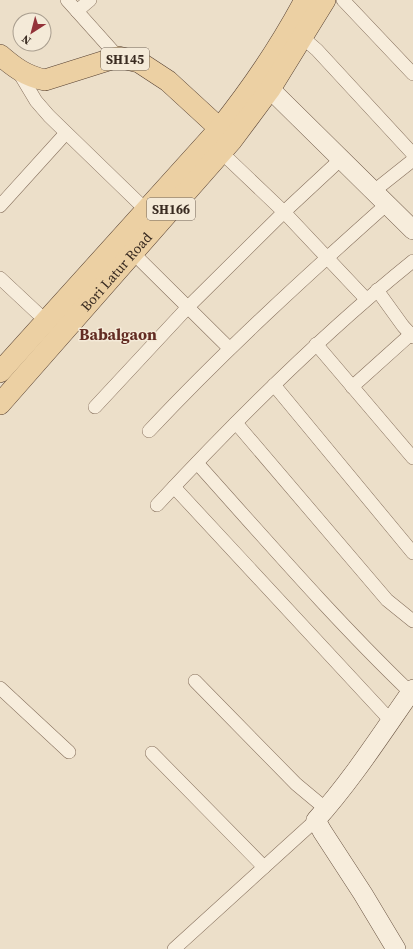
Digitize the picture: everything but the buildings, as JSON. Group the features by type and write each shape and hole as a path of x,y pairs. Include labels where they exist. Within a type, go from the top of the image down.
{"main road":[{"name":"Bori Latur Road","path":"263,84 305,0"},
{"name":"Bori Latur Road","path":"0,404 133,253 224,140 244,99 263,84 302,37 325,0"},
{"name":"SH145","path":"0,55 18,70 34,78 45,80 118,57 139,62 168,81 224,140"},
{"name":"Bori Latur Road","path":"0,372 146,210 224,140"}],"street":[{"path":"67,0 118,57"},
{"path":"77,12 90,0"},
{"path":"343,0 413,74"},
{"path":"302,37 317,50 413,154"},
{"path":"18,70 36,101 66,133 146,210"},
{"path":"263,84 342,159 413,230"},
{"path":"0,206 66,133"},
{"path":"224,140 284,212 366,299"},
{"path":"95,407 188,308 284,212 342,159"},
{"path":"374,191 413,160"},
{"path":"149,431 229,348 327,257 387,204"},
{"path":"133,253 229,348"},
{"path":"157,506 236,423 316,344 366,299 413,261"},
{"path":"0,278 46,321"},
{"path":"352,387 412,336 377,290"},
{"path":"316,344 413,458"},
{"path":"274,385 413,553"},
{"path":"236,423 387,600 413,621"},
{"path":"174,949 321,814 336,798 412,691 381,664 329,609 197,463"},
{"path":"174,487 391,721"},
{"path":"195,681 296,784 321,814 322,831 363,894 396,949"},
{"path":"0,688 69,752"},
{"path":"152,753 264,867"}],"district":[{"name":"Babalgaon","path":"118,334"}]}
